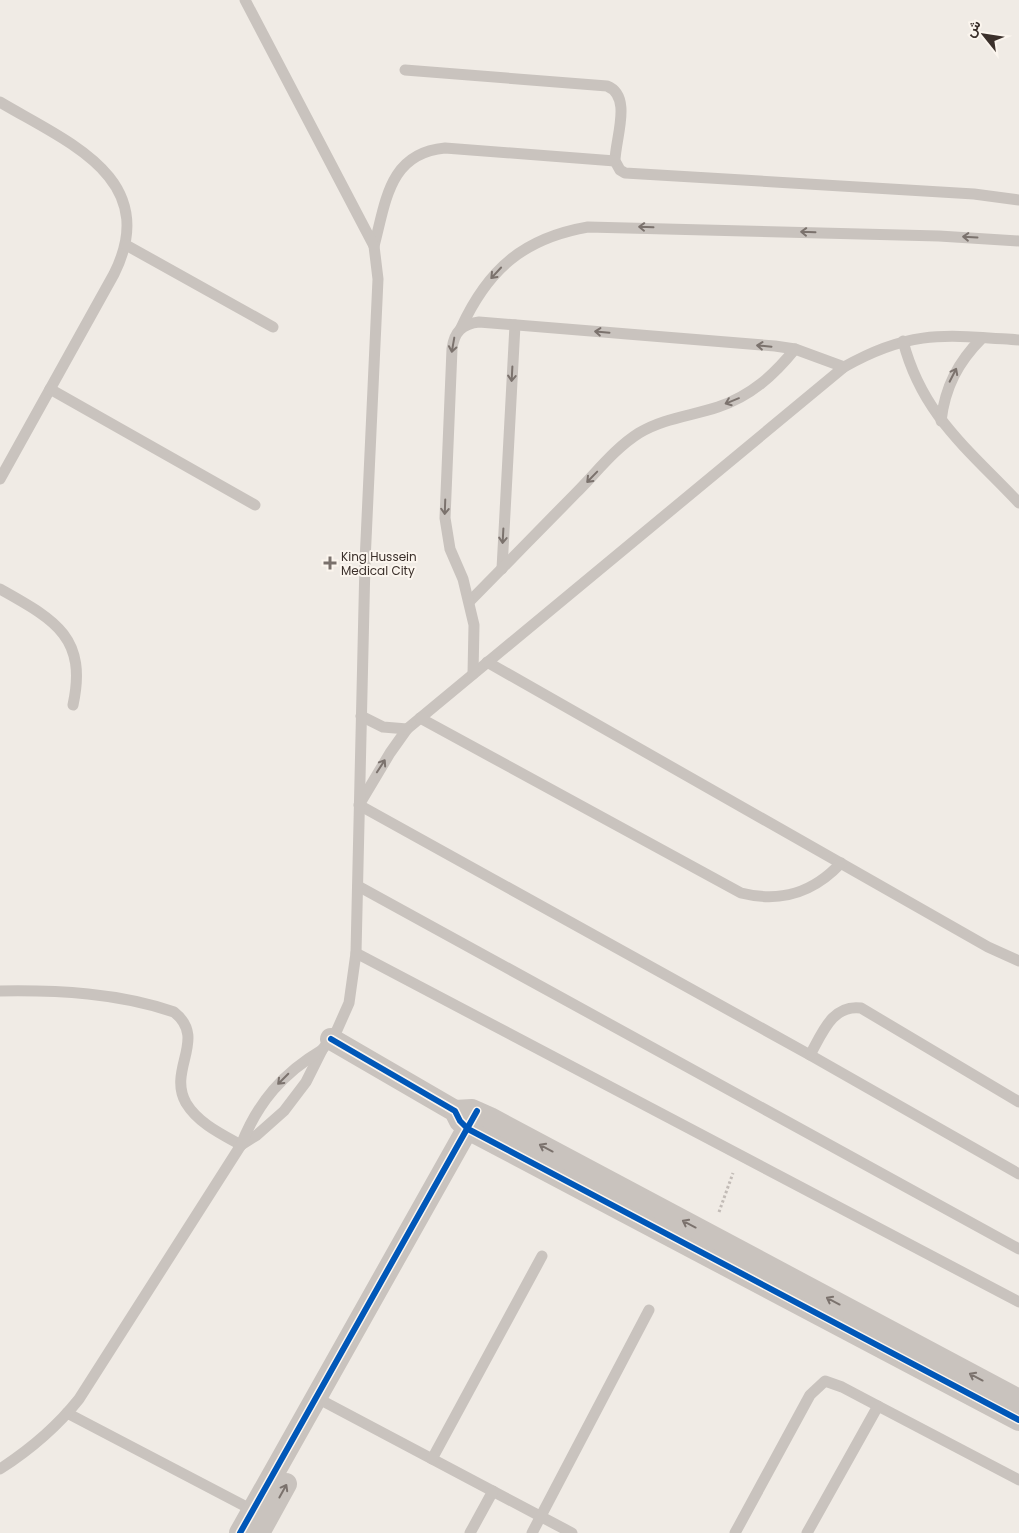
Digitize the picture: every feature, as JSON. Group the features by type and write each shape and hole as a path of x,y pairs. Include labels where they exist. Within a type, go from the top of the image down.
{"street":[{"path":"326,1044 455,1111 466,1109 479,1123 1019,1420"},
{"path":"479,1123 711,1236 1019,1400"},
{"path":"240,1533 259,1521 479,1123"}],"lane":[{"path":"241,1145 257,1135 284,1111 306,1082 349,1003 356,953 365,552 378,279 374,246 245,0"},
{"path":"405,70 607,86 614,89 622,100 615,161 620,170 630,174 974,194 1019,200"},
{"path":"0,102 100,164 112,179 121,197 127,228 126,245 114,274 0,479"},
{"path":"374,246 392,182 399,170 419,154 445,148 615,161"},
{"path":"473,674 474,625 470,601 450,549 444,518 452,349 453,341 471,305 484,285 501,267 520,252 564,231 588,227 929,235 1019,241"},
{"path":"126,245 273,327"},
{"path":"461,328 470,323 479,322 795,348 844,367"},
{"path":"502,569 515,325"},
{"path":"359,805 373,778 407,729 844,367 876,350 903,341 941,336 1019,340"},
{"path":"941,421 949,384 969,351 982,338"},
{"path":"903,341 916,383 941,421 1019,503"},
{"path":"470,601 623,446 638,434 674,417 717,408 740,398 761,385 780,368 795,348"},
{"path":"50,389 255,505"},
{"path":"0,589 47,616 68,641 77,672 73,705"},
{"path":"487,662 988,947 1019,961"},
{"path":"361,716 383,727 407,729"},
{"path":"420,718 741,893 757,897 790,896 818,884 841,863"},
{"path":"359,805 810,1055 1019,1174"},
{"path":"358,886 1019,1249"},
{"path":"356,953 1019,1302"},
{"path":"0,991 80,993 124,999 174,1012 181,1017 189,1032 187,1050 180,1074 185,1101 202,1121 241,1145"},
{"path":"810,1055 834,1016 846,1008 861,1008 1019,1102"},
{"path":"0,1469 28,1452 67,1414 93,1380 241,1145 249,1125 272,1089 287,1074 326,1044"},
{"path":"432,1459 542,1256"},
{"path":"532,1533 648,1310"},
{"path":"735,1533 810,1396 825,1381 842,1387 1019,1480"},
{"path":"324,1402 572,1533"},
{"path":"807,1533 878,1406"},
{"path":"67,1414 259,1521"},
{"path":"470,1533 493,1491"}],"path":[{"path":"711,1236 740,1155"}],"cycle path":[{"path":"331,1039 455,1111 460,1121 468,1129 1019,1420"},
{"path":"240,1533 477,1111"}],"place":[{"name":"King Hussein Medical City","path":"330,563"}]}
